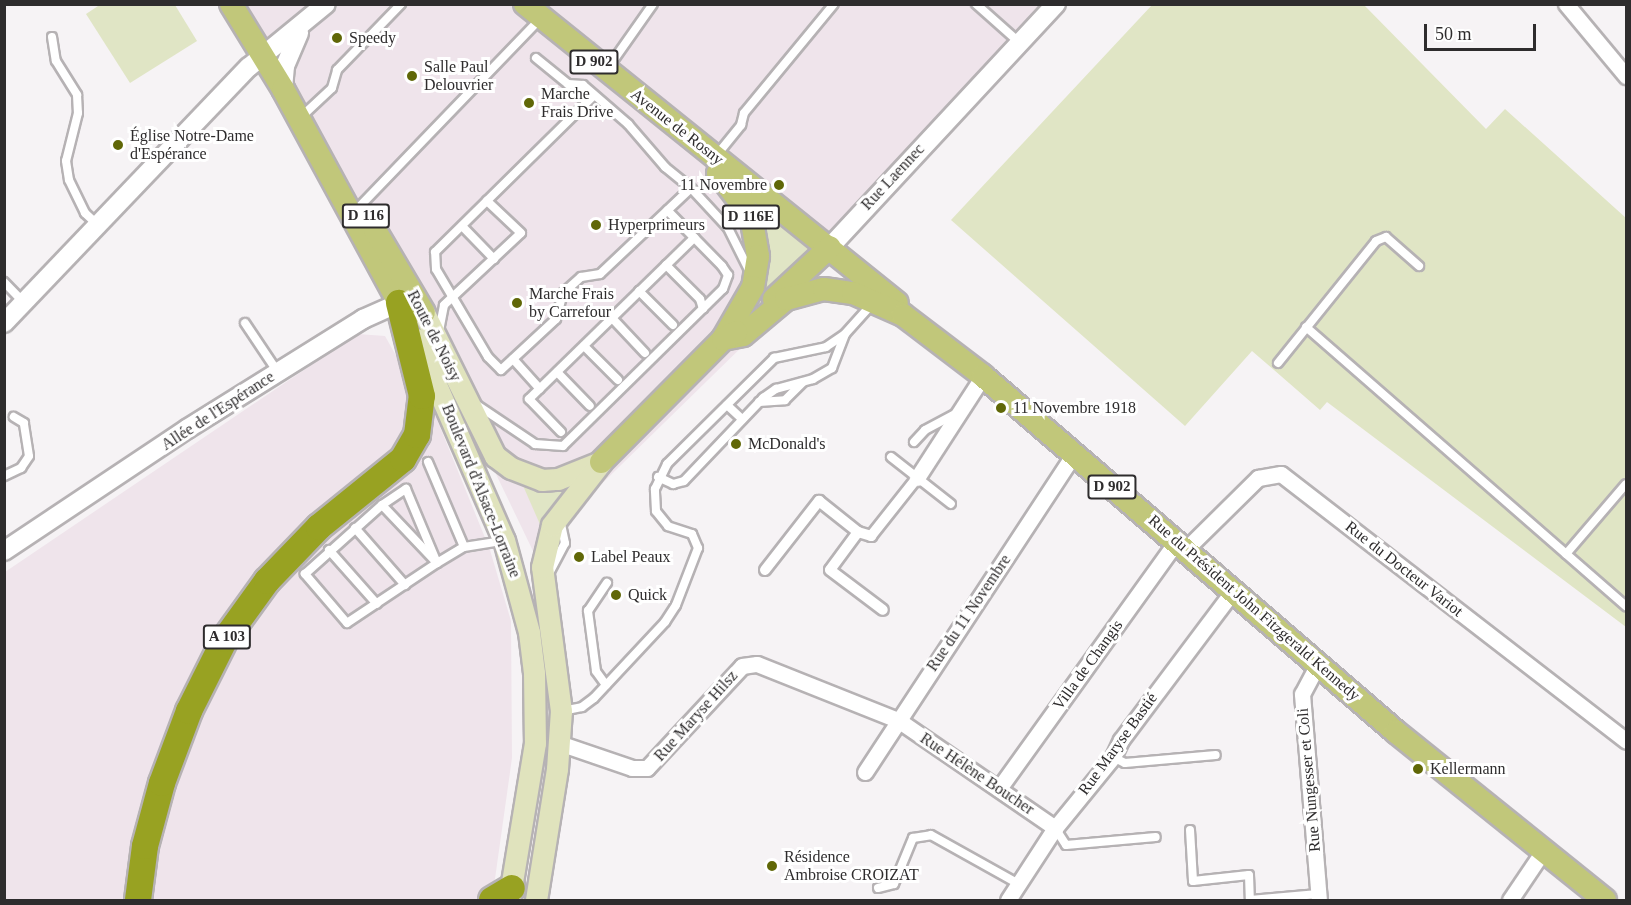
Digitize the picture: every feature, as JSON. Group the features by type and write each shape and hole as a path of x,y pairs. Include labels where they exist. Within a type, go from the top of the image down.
{"highway":[{"name":"A 103","path":"138,900 145,846 162,783 189,711 225,639 267,581 319,526 403,459 417,435 422,396 399,303"}],"main road":[{"name":"Route de Noisy","path":"231,4 284,89 399,303"},
{"name":"Avenue de Rosny","path":"533,11 664,119 830,247"},
{"name":"Rue Laennec","path":"601,462 723,339 753,287 758,256 751,216 729,183 664,119"},
{"name":"Route de Noisy","path":"301,121 318,134 424,313 438,338 487,445 511,468 542,480 558,479 601,462"},
{"path":"830,247 835,273 846,291"},
{"name":"D 902","path":"830,247 899,304 903,315"},
{"name":"Rue Laennec","path":"723,339 738,331 830,247"},
{"name":"Rue Laennec","path":"723,339 743,336 773,308 795,295 824,289 846,291"},
{"name":"D 902","path":"846,291 903,315"},
{"name":"Boulevard d'Alsace-Lorraine","path":"399,303 504,540 529,632 536,704 530,789 504,896"},
{"name":"Rue du Président John Fitzgerald Kennedy","path":"903,315 983,376 1318,664 1605,900"},
{"name":"Boulevard d'Alsace-Lorraine","path":"536,900 547,837 561,711 543,584 545,546 559,514 601,462"},
{"path":"504,896 530,873 547,837"}],"street":[{"path":"4,323 249,67 265,57 326,4"},
{"name":"Rue Laennec","path":"830,247 1056,4"},
{"path":"1566,4 1626,76"},
{"path":"284,89 291,46 306,21"},
{"path":"399,303 411,304 424,313"},
{"name":"Allée de l'Espérance","path":"9,548 183,424 277,373 363,319 399,303"},
{"path":"765,570 819,501 858,532 871,536 917,478 983,376"},
{"name":"Rue du 11 Novembre","path":"865,772 1074,454"},
{"name":"Rue du Docteur Variot","path":"1181,546 1258,478 1281,474 1626,741"},
{"path":"858,532 830,570 883,610"},
{"name":"Villa de Changis","path":"1000,788 1181,546"},
{"name":"Rue Maryse Bastié","path":"1008,900 1017,882 1055,828 1113,757 1121,740 1233,591"},
{"name":"Rue Maryse Hilsz","path":"559,743 632,768 647,768 749,662 898,720"},
{"name":"Rue Nungesser et Coli","path":"1318,664 1302,694 1318,897"},
{"name":"Rue Hélène Boucher","path":"898,720 1055,828"},
{"path":"1510,900 1543,851"}],"lane":[{"path":"301,121 332,88 337,70 400,4"},
{"path":"606,72 652,4"},
{"path":"715,157 741,124 744,113 834,4"},
{"path":"978,5 1020,43"},
{"path":"360,206 533,11"},
{"path":"52,37 56,61 77,95 78,113 66,161 69,180 85,213 99,226"},
{"path":"536,58 568,84 583,85 592,97 628,124 665,167 691,189 728,228 745,256 753,287"},
{"path":"592,97 435,252 436,269 488,357 501,370 556,319 563,293 581,277 600,274 691,189"},
{"path":"438,338 444,305 455,299 521,232 487,201"},
{"path":"464,395 536,444 563,446 723,289 728,275 667,210"},
{"path":"462,226 494,259"},
{"path":"1278,363 1376,241 1386,237 1419,266"},
{"path":"561,432 529,399 694,238"},
{"path":"666,265 700,299 703,309"},
{"path":"4,282 24,303"},
{"path":"639,291 672,326"},
{"path":"561,711 588,703 665,622 698,548 692,534 660,519 655,499 658,477 774,358 826,346 845,334 873,301"},
{"path":"612,318 645,353"},
{"path":"245,323 277,373"},
{"path":"1306,327 1626,606"},
{"path":"658,477 673,484 684,481 759,402 776,389 803,382 832,368 845,334"},
{"path":"584,346 618,380"},
{"path":"513,360 540,389"},
{"path":"557,372 590,406"},
{"path":"759,402 785,400 803,382"},
{"path":"727,405 742,419"},
{"path":"914,442 932,425 957,413"},
{"path":"4,476 21,468 29,456 24,423 14,417"},
{"path":"891,457 951,504"},
{"path":"428,462 464,547"},
{"path":"1566,554 1626,484"},
{"path":"437,563 406,489 382,505 329,550 305,574 347,623 464,547 504,540"},
{"path":"382,505 437,563"},
{"path":"355,528 405,585"},
{"path":"329,550 376,604"},
{"path":"606,685 596,671 588,611 607,583"},
{"path":"1113,757 1125,764 1216,755"},
{"path":"1055,828 1066,845 1156,837"},
{"path":"1190,830 1193,881 1248,875 1250,900 1318,897"},
{"path":"878,888 894,884 913,838 931,835 1017,882"}],"shaded area":[{"path":"231,5 1040,5 847,228 836,255 533,551 455,389"},
{"path":"357,334 385,336 403,368 414,402 436,417 490,550 511,621 512,758 492,900 5,900 5,572"}],"green space":[{"path":"101,4 175,5 197,41 130,83 86,14"},
{"path":"1152,5 1364,5 1486,129 1505,109 1626,218 1626,627 1327,402 1320,410 1252,351 1185,426 951,220"},
{"path":"757,203 819,253 760,305 769,253 765,223"},
{"path":"521,481 573,485 542,529"}],"place":[{"name":"Speedy","path":"337,38"},
{"name":"Salle Paul Delouvrier","path":"412,76"},
{"name":"Marche Frais Drive","path":"529,103"},
{"name":"Église Notre-Dame d'Espérance","path":"118,145"},
{"name":"11 Novembre","path":"779,185"},
{"name":"Hyperprimeurs","path":"596,225"},
{"name":"Marche Frais by Carrefour","path":"517,303"},
{"name":"11 Novembre 1918","path":"1001,408"},
{"name":"McDonald's","path":"736,444"},
{"name":"Label Peaux","path":"579,557"},
{"name":"Quick","path":"616,595"},
{"name":"Kellermann","path":"1418,769"},
{"name":"Résidence Ambroise CROIZAT","path":"772,866"}]}
